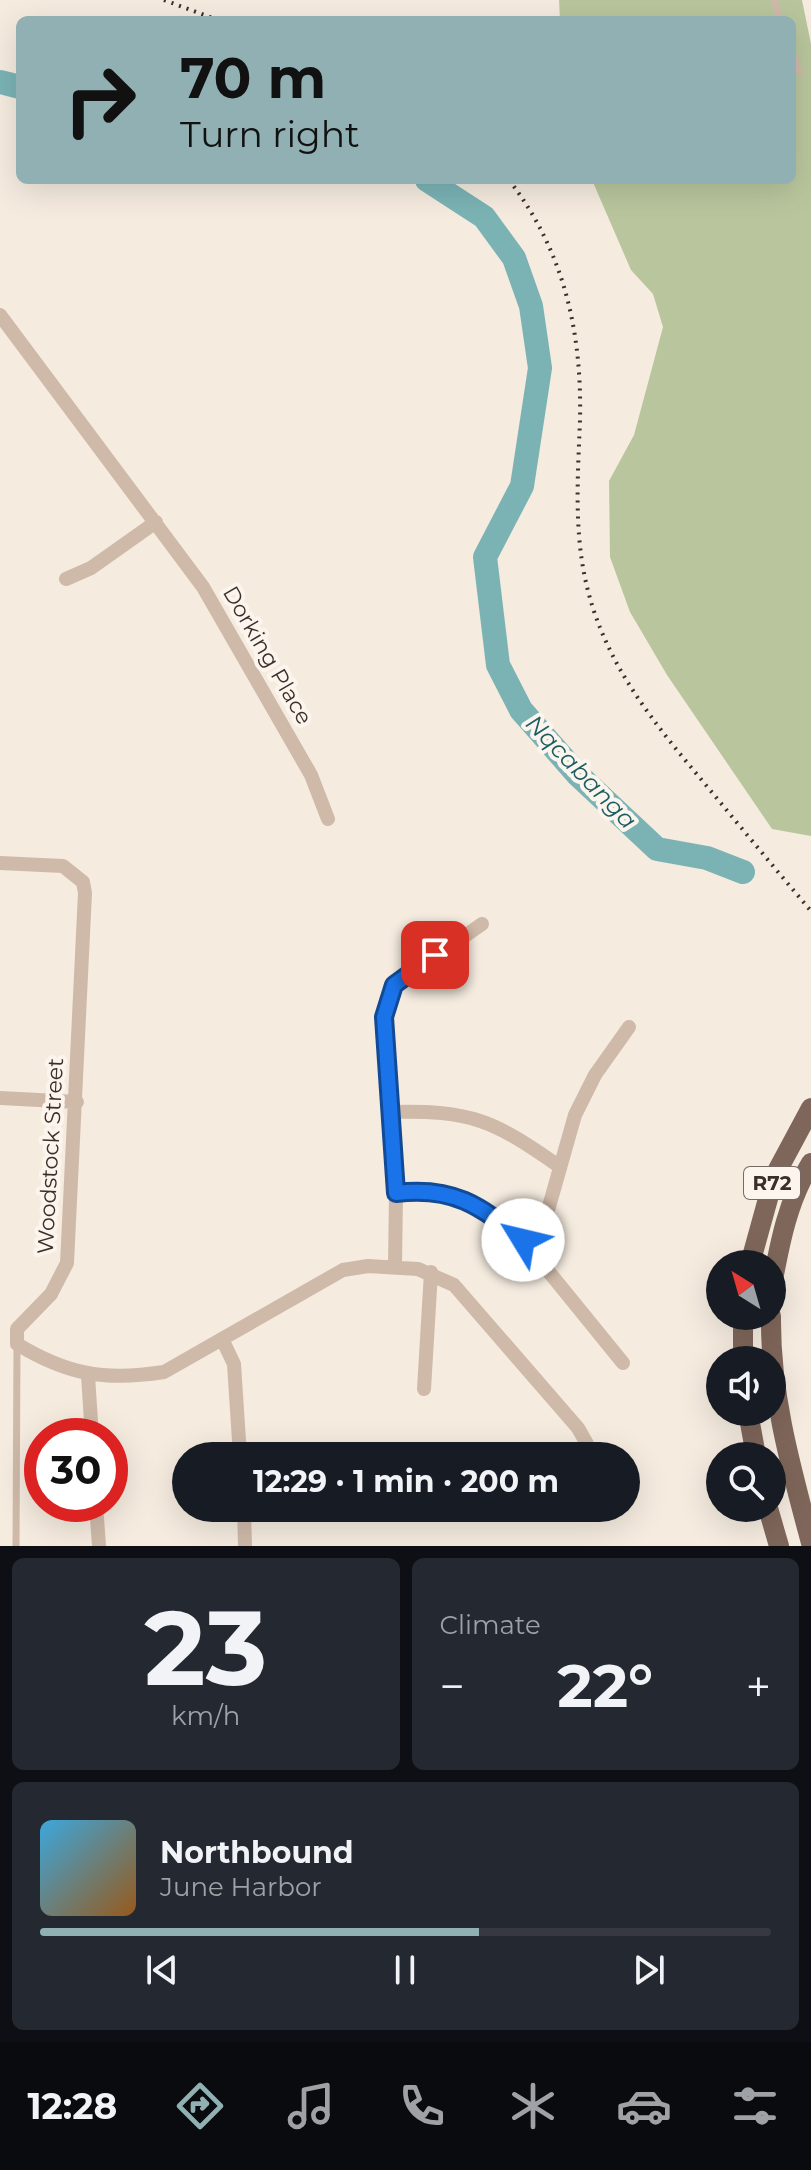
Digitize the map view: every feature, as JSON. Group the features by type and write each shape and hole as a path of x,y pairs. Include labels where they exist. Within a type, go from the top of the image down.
{"main road":[{"name":"R72","path":"754,1250 774,1177 811,1108"},
{"name":"R72","path":"779,1250 799,1183 811,1163"},
{"path":"772,1330 775,1388 782,1430 811,1543"},
{"path":"772,1522 779,1546"}],"street":[{"name":"Dorking Place","path":"0,315 203,587 311,775 328,819"},
{"path":"66,579 91,568 156,522"},
{"name":"Woodstock Street","path":"0,863 63,866 83,882 85,893 67,1263 51,1294 11,1337"},
{"path":"395,1267 396,1193 384,1017 394,985 482,924"},
{"path":"535,1256 575,1115 595,1075 629,1027"},
{"path":"0,1098 77,1102"},
{"path":"390,1112 443,1111 468,1115 530,1145 560,1167"},
{"path":"396,1193 444,1191 503,1224 535,1256 623,1363"},
{"path":"11,1337 88,1376 131,1377 164,1372 343,1270 395,1267 431,1272 461,1291 578,1428 586,1442"},
{"path":"424,1389 431,1272"},
{"path":"223,1341 234,1364 239,1442"},
{"path":"88,1376 91,1418"},
{"path":"97,1522 99,1546"},
{"path":"244,1522 245,1546"}],"lane":[{"path":"796,64 799,72"},
{"path":"11,1337 16,1546"}],"green space":[{"path":"559,0 802,0 811,44 811,836 772,829 667,675 630,612 610,557 609,481 634,435 663,327 653,294 631,270 594,184 796,184 796,16 560,16"}],"waterway":[{"name":"Nqcabanga","path":"0,82 16,86"},
{"name":"Nqcabanga","path":"433,184 484,217 514,258 531,306 540,368 522,486 485,557 498,665 521,710 578,775 657,849 707,858 743,872"}],"railway":[{"path":"164,0 207,16"},
{"path":"512,184 544,235 566,294 573,324 580,387 579,539 585,578 604,638 651,717 811,911"}],"route":[{"path":"435,955 394,985 387,998 384,1017 396,1193 444,1191 503,1224 523,1240"}]}
